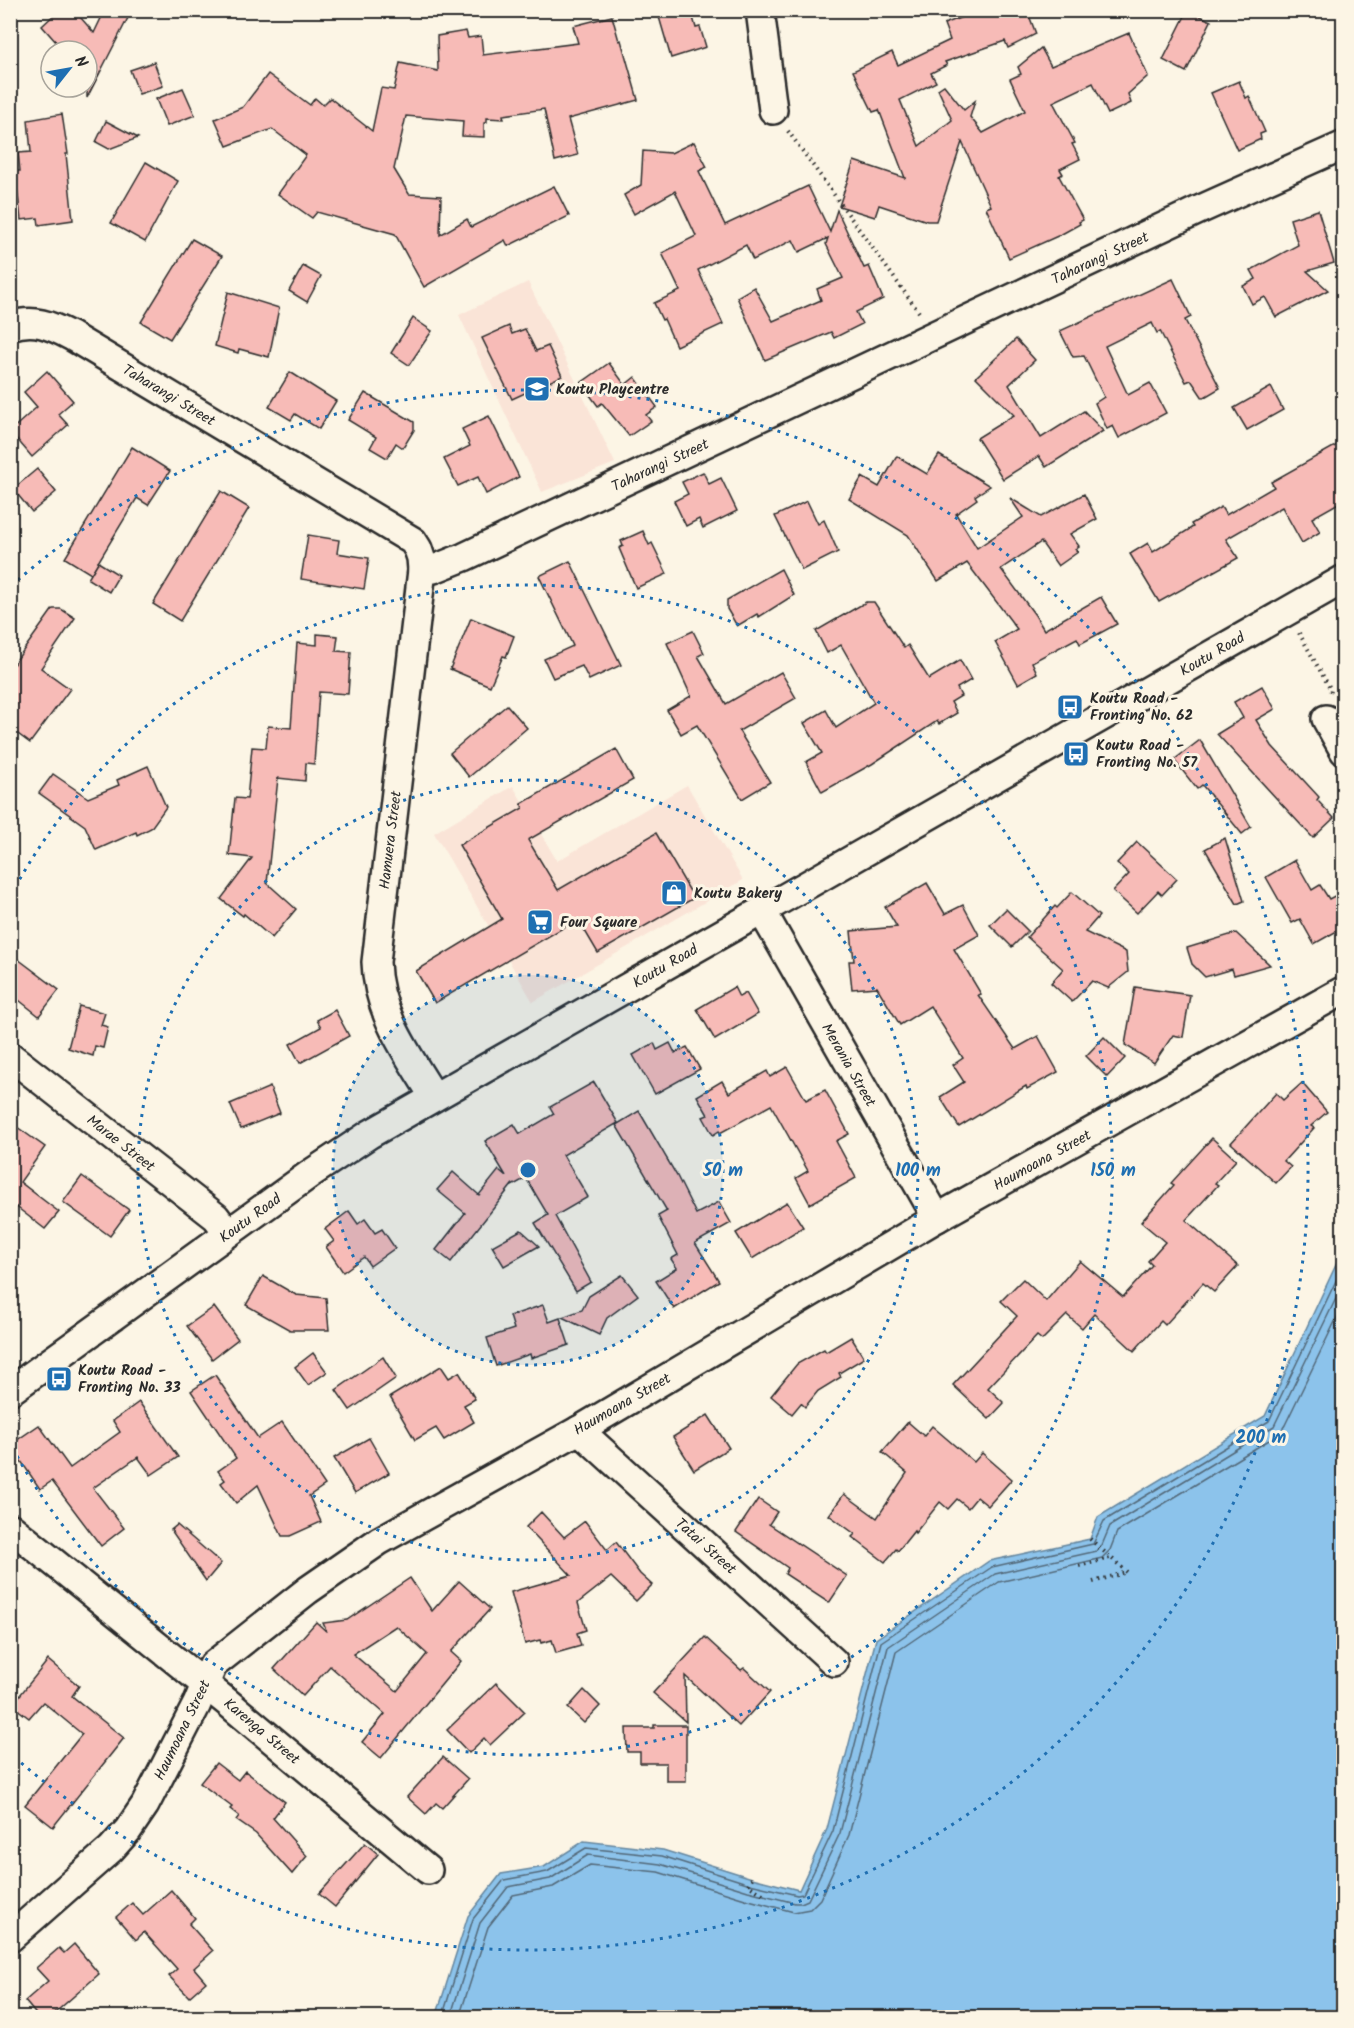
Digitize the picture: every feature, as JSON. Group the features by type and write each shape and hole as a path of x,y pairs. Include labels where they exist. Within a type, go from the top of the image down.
{"street":[{"path":"760,10 773,110"},
{"name":"Taharangi Street","path":"10,326 30,321 48,324 71,336 413,541 421,558 422,570 434,569 465,557 1201,209 1344,145"},
{"name":"Hamuera Street","path":"422,570 376,962 376,981 382,1004 395,1031 434,1097"},
{"name":"Koutu Road","path":"10,1391 309,1174 370,1134 1344,579"},
{"path":"1326,719 1344,751"},
{"name":"Merania Street","path":"762,911 937,1218"},
{"name":"Haumoana Street","path":"10,1938 111,1850 128,1830 145,1805 197,1704 213,1665 308,1590 380,1541 579,1430 937,1218 1344,990"},
{"name":"Marae Street","path":"10,1056 216,1217 228,1233"},
{"name":"Tatai Street","path":"579,1430 834,1662"},
{"name":"Karenga Street","path":"10,1527 428,1870"}],"path":[{"path":"773,110 921,316 932,337"},
{"path":"1286,612 1331,690 1326,719"},
{"path":"1090,1539 1127,1572 1093,1582"},
{"path":"1079,1566 1110,1558"},
{"path":"752,1878 748,1886 763,1894"}],"shaded area":[{"name":"Koutu Playcentre","path":"528,282 615,463 542,492 459,315"},
{"path":"687,785 743,880 533,1002 434,833 513,786 557,861"}],"water":[{"path":"1343,1250 1343,2017 436,2017 468,1916 501,1874 544,1867 584,1841 663,1850 799,1890 827,1829 876,1639 989,1561 1090,1539 1098,1517 1265,1416"}],"building":[{"path":"59,10 74,10 94,33 105,10 132,10 99,75 99,39 53,39 42,26"},
{"path":"657,10 691,10 696,28 700,27 706,47 671,58"},
{"path":"981,10 1027,10 1036,34 1008,48 1005,41 945,62 947,65 931,73 936,82 900,100 919,146 952,120 938,89 944,85 964,110 975,101 970,117 983,133 1025,111 1010,79 1021,74 1018,67 1041,48 1051,66 1129,33 1148,76 1128,94 1131,103 1108,114 1093,83 1053,102 1075,143 1072,144 1080,159 1060,169 1063,174 1059,176 1083,220 1060,235 1009,258 986,208 991,206 962,142 936,221 927,221 879,205 875,217 839,206 854,161 905,178 879,110 873,112 853,71 892,52 898,65 950,40 944,24"},
{"path":"1188,10 1211,21 1186,72 1163,60"},
{"path":"612,16 638,100 568,119 578,155 555,161 544,109 503,115 504,119 487,118 487,122 484,123 484,137 462,136 463,121 406,116 394,169 409,194 441,196 440,235 467,219 471,227 554,186 569,216 508,246 505,240 424,287 395,234 317,212 312,218 278,194 306,155 272,129 227,146 215,119 243,107 268,74 310,105 315,98 323,105 330,98 372,131 381,88 394,90 400,63 438,71 437,36 466,31 468,38 481,36 483,55 578,43 573,26"},
{"path":"154,62 163,86 139,94 130,70"},
{"path":"1239,81 1246,98 1249,96 1265,132 1260,134 1261,139 1237,150 1211,93"},
{"path":"183,88 195,115 167,126 156,99"},
{"path":"62,114 68,154 66,154 73,220 39,225 38,218 21,220 15,171 20,171 18,153 31,152 28,120"},
{"path":"106,121 138,138 109,149 96,142"},
{"path":"694,142 707,167 699,171 725,225 808,186 830,232 837,210 864,268 869,266 883,299 856,312 862,324 834,338 831,332 765,360 737,297 754,287 773,321 821,300 817,289 843,278 826,244 828,238 799,252 793,240 753,260 746,245 698,270 723,324 676,346 654,303 680,291 662,253 696,236 675,191 634,214 624,195 641,185 643,151 671,153"},
{"path":"146,162 178,181 145,242 111,223"},
{"path":"1318,210 1334,263 1307,271 1328,290 1276,317 1265,297 1252,304 1243,286 1256,279 1251,270 1298,245 1290,219"},
{"path":"192,239 222,256 170,339 141,322"},
{"path":"303,266 321,276 307,302 289,291"},
{"path":"1173,279 1191,317 1185,320 1220,388 1203,398 1191,380 1186,382 1160,331 1157,333 1152,323 1105,346 1128,395 1150,383 1166,413 1119,438 1113,426 1107,429 1095,403 1104,397 1084,356 1073,357 1060,331"},
{"path":"228,292 279,308 269,357 239,349 238,353 215,346"},
{"path":"413,318 432,331 409,365 391,353"},
{"path":"509,326 512,334 525,329 536,351 548,346 562,376 512,399 482,338"},
{"path":"1016,339 1035,360 1009,385 1041,438 1084,411 1103,431 1046,467 1039,456 1003,479 977,438 1014,415 976,377"},
{"path":"609,363 625,385 635,377 657,407 646,415 651,421 629,436 602,403 598,406 581,383"},
{"path":"47,371 73,401 58,414 68,425 32,457 10,431 37,407 24,392"},
{"path":"290,372 336,401 319,429 295,414 291,420 269,407"},
{"path":"1271,387 1283,410 1247,430 1234,408"},
{"path":"365,393 414,422 414,430 403,448 396,443 387,458 370,448 376,437 348,420"},
{"path":"489,416 519,477 486,494 478,477 458,486 444,459 470,446 462,429"},
{"path":"1344,441 1344,500 1312,518 1320,532 1302,543 1282,507 1226,539 1238,558 1159,602 1130,554 1148,543 1153,552 1193,527 1191,524 1221,507 1226,515 1274,487 1271,482"},
{"path":"132,447 170,471 148,505 137,498 91,574 65,558"},
{"path":"939,455 990,486 975,496 977,499 956,514 977,548 1023,517 1010,498 1041,517 1084,494 1097,519 1070,534 1079,546 1075,549 1078,552 1058,566 1041,542 1001,569 1044,630 1101,597 1117,624 1080,644 1077,638 1032,662 1037,673 1018,684 995,642 1017,629 967,563 938,581 908,535 849,499 862,477 879,487 897,456 927,474"},
{"path":"37,469 56,492 32,512 13,489"},
{"path":"703,472 709,484 721,478 737,511 703,528 699,519 686,526 674,501 688,494 682,482"},
{"path":"221,491 249,508 180,621 153,604"},
{"path":"807,501 818,524 824,520 838,552 802,570 775,516"},
{"path":"643,531 649,545 652,543 667,574 636,588 619,548 623,546 621,541"},
{"path":"308,535 339,540 337,553 369,558 364,589 301,579"},
{"path":"570,561 621,665 589,680 582,666 553,678 544,659 573,646 539,576"},
{"path":"98,562 119,575 109,592 88,579"},
{"path":"781,569 794,595 759,617 757,614 737,626 727,609 727,600"},
{"path":"866,602 874,602 904,648 908,645 929,679 960,660 971,680 957,688 961,696 951,702 957,713 939,724 937,721 872,764 822,792 806,762 822,753 804,723 826,710 836,728 874,703 841,645 827,653 816,631"},
{"path":"53,609 61,609 75,618 41,668 70,689 30,743 10,728 10,669"},
{"path":"471,618 514,636 506,657 503,656 490,686 450,669"},
{"path":"693,631 704,653 698,656 726,704 781,672 796,698 739,731 770,782 742,799 697,725 681,734 667,710 691,696 667,643"},
{"path":"317,634 338,636 336,651 351,652 348,694 319,692 314,764 306,763 305,781 278,778 267,883 296,909 272,938 244,914 243,916 221,899 252,858 229,855 235,798 247,799 252,747 266,748 268,726 291,728 297,643 317,645"},
{"path":"1262,686 1275,709 1256,720 1272,746 1319,797 1317,800 1334,818 1313,838 1217,734 1243,718 1234,702"},
{"path":"507,705 527,728 469,777 450,753"},
{"path":"1200,740 1251,827 1242,834 1202,785 1197,789 1174,760"},
{"path":"616,749 633,780 528,840 558,890 656,833 694,898 598,953 578,919 435,1003 416,971 502,919 459,845 523,808 521,804"},
{"path":"148,766 166,807 151,828 137,835 136,832 96,850 85,826 39,793 53,774 88,798 119,785 117,780"},
{"path":"1225,838 1244,901 1237,904 1205,849"},
{"path":"1137,842 1177,879 1162,895 1158,891 1137,913 1113,891 1129,874 1117,863"},
{"path":"1295,860 1312,890 1320,885 1329,899 1344,891 1344,927 1314,944 1300,919 1292,923 1266,877"},
{"path":"927,883 945,914 963,905 979,935 954,949 981,994 978,995 1015,1049 1038,1036 1058,1072 1027,1089 1026,1086 959,1127 940,1097 964,1082 953,1065 963,1058 930,1006 900,1025 877,987 852,989 849,961 854,961 851,931 897,927 885,907"},
{"path":"1072,892 1099,916 1085,932 1126,952 1128,972 1108,988 1092,981 1072,1002 1051,983 1063,969 1027,937 1055,906 1057,908"},
{"path":"1006,909 1028,931 1012,947 990,925"},
{"path":"1236,933 1270,965 1234,975 1232,969 1205,977 1192,964 1187,948"},
{"path":"10,953 59,990 39,1016 10,993"},
{"path":"734,987 739,997 746,993 758,1014 715,1040 697,1009"},
{"path":"1135,987 1190,995 1183,1037 1173,1035 1154,1063 1125,1045"},
{"path":"79,1006 105,1013 101,1025 108,1027 103,1048 95,1046 93,1056 68,1048"},
{"path":"335,1010 349,1036 300,1063 290,1044 321,1027 317,1020"},
{"path":"1104,1037 1125,1058 1107,1077 1086,1056"},
{"path":"654,1043 657,1050 670,1043 675,1053 687,1047 700,1069 655,1094 633,1055"},
{"path":"787,1067 806,1100 825,1090 849,1134 836,1141 856,1178 810,1204 796,1178 808,1171 771,1105 713,1135 703,1117 708,1115 697,1096 722,1081 729,1093 767,1071 770,1077"},
{"path":"594,1082 618,1123 563,1155 588,1197 555,1216 591,1282 576,1291 535,1223 548,1215 526,1178 512,1185 451,1262 436,1250 465,1213 437,1190 453,1172 479,1195 499,1170 506,1176 485,1141 514,1124 520,1134 554,1114 550,1107"},
{"path":"1302,1083 1327,1112 1311,1126 1314,1128 1284,1161 1291,1167 1276,1183 1231,1143 1276,1093 1283,1100"},
{"path":"270,1087 280,1113 241,1129 230,1104"},
{"path":"639,1111 696,1214 719,1202 731,1223 695,1243 719,1281 674,1309 656,1281 677,1268 671,1259 678,1255 658,1216 667,1211 616,1125"},
{"path":"10,1122 45,1147 20,1182 59,1212 45,1229 10,1202"},
{"path":"1212,1138 1236,1160 1215,1183 1218,1185 1186,1220 1238,1266 1214,1292 1203,1283 1165,1325 1161,1321 1134,1351 1094,1314 1082,1328 1067,1315 1042,1340 1037,1336 988,1388 1004,1403 989,1419 953,1385 1017,1316 1001,1301 1023,1279 1046,1301 1080,1261 1123,1297 1152,1265 1148,1261 1165,1242 1141,1222 1174,1185 1171,1183"},
{"path":"82,1176 129,1210 110,1236 63,1202"},
{"path":"787,1202 803,1227 752,1259 736,1233"},
{"path":"349,1211 358,1224 365,1219 375,1233 382,1229 395,1248 370,1266 364,1257 343,1272 326,1247 334,1241 325,1229"},
{"path":"521,1230 539,1246 504,1266 492,1246"},
{"path":"622,1275 638,1295 607,1318 599,1335 562,1317 582,1310 589,1296"},
{"path":"263,1276 296,1295 326,1298 329,1330 290,1330 246,1305"},
{"path":"543,1305 549,1322 560,1318 569,1345 531,1358 530,1354 496,1366 487,1338 514,1329 510,1316"},
{"path":"214,1307 238,1339 212,1359 187,1326"},
{"path":"851,1337 864,1358 839,1373 841,1377 818,1391 805,1407 801,1403 792,1414 771,1396 797,1364 824,1349 826,1352"},
{"path":"313,1353 327,1372 308,1385 295,1367"},
{"path":"383,1357 396,1378 350,1410 336,1390"},
{"path":"441,1366 449,1378 459,1372 475,1399 464,1405 474,1422 444,1440 436,1428 415,1440 390,1397"},
{"path":"215,1375 258,1438 282,1422 325,1485 309,1496 321,1522 290,1536 282,1536 258,1485 236,1503 221,1483 225,1480 218,1471 236,1458 191,1391"},
{"path":"139,1402 178,1457 151,1475 138,1457 93,1488 124,1528 101,1546 52,1481 40,1489 10,1445 39,1425 70,1468 120,1432 113,1421"},
{"path":"708,1415 729,1448 694,1470 673,1437"},
{"path":"908,1422 924,1436 932,1426 974,1462 982,1453 1012,1479 988,1506 977,1497 968,1508 957,1499 948,1509 940,1502 915,1533 914,1531 898,1551 896,1549 885,1562 852,1537 855,1534 829,1515 844,1494 877,1518 907,1473 882,1452"},
{"path":"369,1438 389,1473 355,1493 334,1458"},
{"path":"758,1499 777,1512 769,1524 847,1576 829,1603 785,1574 788,1568 736,1532"},
{"path":"541,1512 564,1537 585,1521 607,1550 616,1542 640,1574 652,1585 636,1601 611,1577 578,1603 586,1630 577,1633 581,1646 556,1653 552,1640 525,1644 511,1592 571,1575 526,1527"},
{"path":"177,1525 221,1563 206,1581 171,1530"},
{"path":"410,1578 432,1611 459,1581 490,1609 451,1652 461,1661 381,1758 362,1742 385,1714 330,1666 303,1696 274,1669 316,1622 327,1632 323,1623 347,1620","holes":["396,1626 427,1654 397,1691 353,1654"]},
{"path":"705,1637 741,1670 744,1668 770,1692 739,1726 685,1676 686,1722 653,1693"},
{"path":"48,1660 79,1686 72,1696 124,1738 53,1827 25,1805 82,1734 43,1702 29,1718 12,1705"},
{"path":"496,1683 525,1712 490,1745 484,1738 469,1753 447,1730"},
{"path":"584,1690 600,1706 584,1723 568,1708"},
{"path":"654,1725 686,1725 686,1781 666,1781 666,1763 640,1763 640,1752 627,1752 626,1728 654,1728"},
{"path":"443,1757 468,1779 442,1808 436,1803 426,1814 407,1797"},
{"path":"216,1763 238,1780 245,1771 285,1802 273,1818 307,1856 292,1874 256,1834 236,1820 239,1816 230,1809 232,1807 200,1783"},
{"path":"365,1843 378,1854 335,1907 319,1894"},
{"path":"171,1890 195,1918 189,1924 213,1951 194,1968 206,1982 189,1997 169,1976 177,1969 144,1932 136,1940 116,1917 132,1903 143,1915"},
{"path":"74,1944 99,1974 49,2018 39,2018 25,2001 48,1981 36,1968 59,1948 64,1953"}],"place":[{"name":"Koutu Playcentre","path":"537,389"},
{"name":"Koutu Road - Fronting No. 62","path":"1070,707"},
{"name":"Koutu Road - Fronting No. 57","path":"1076,754"},
{"name":"Koutu Bakery","path":"674,893"},
{"name":"Four Square","path":"540,922"},
{"name":"Koutu Road - Fronting No. 33","path":"59,1379"}]}
